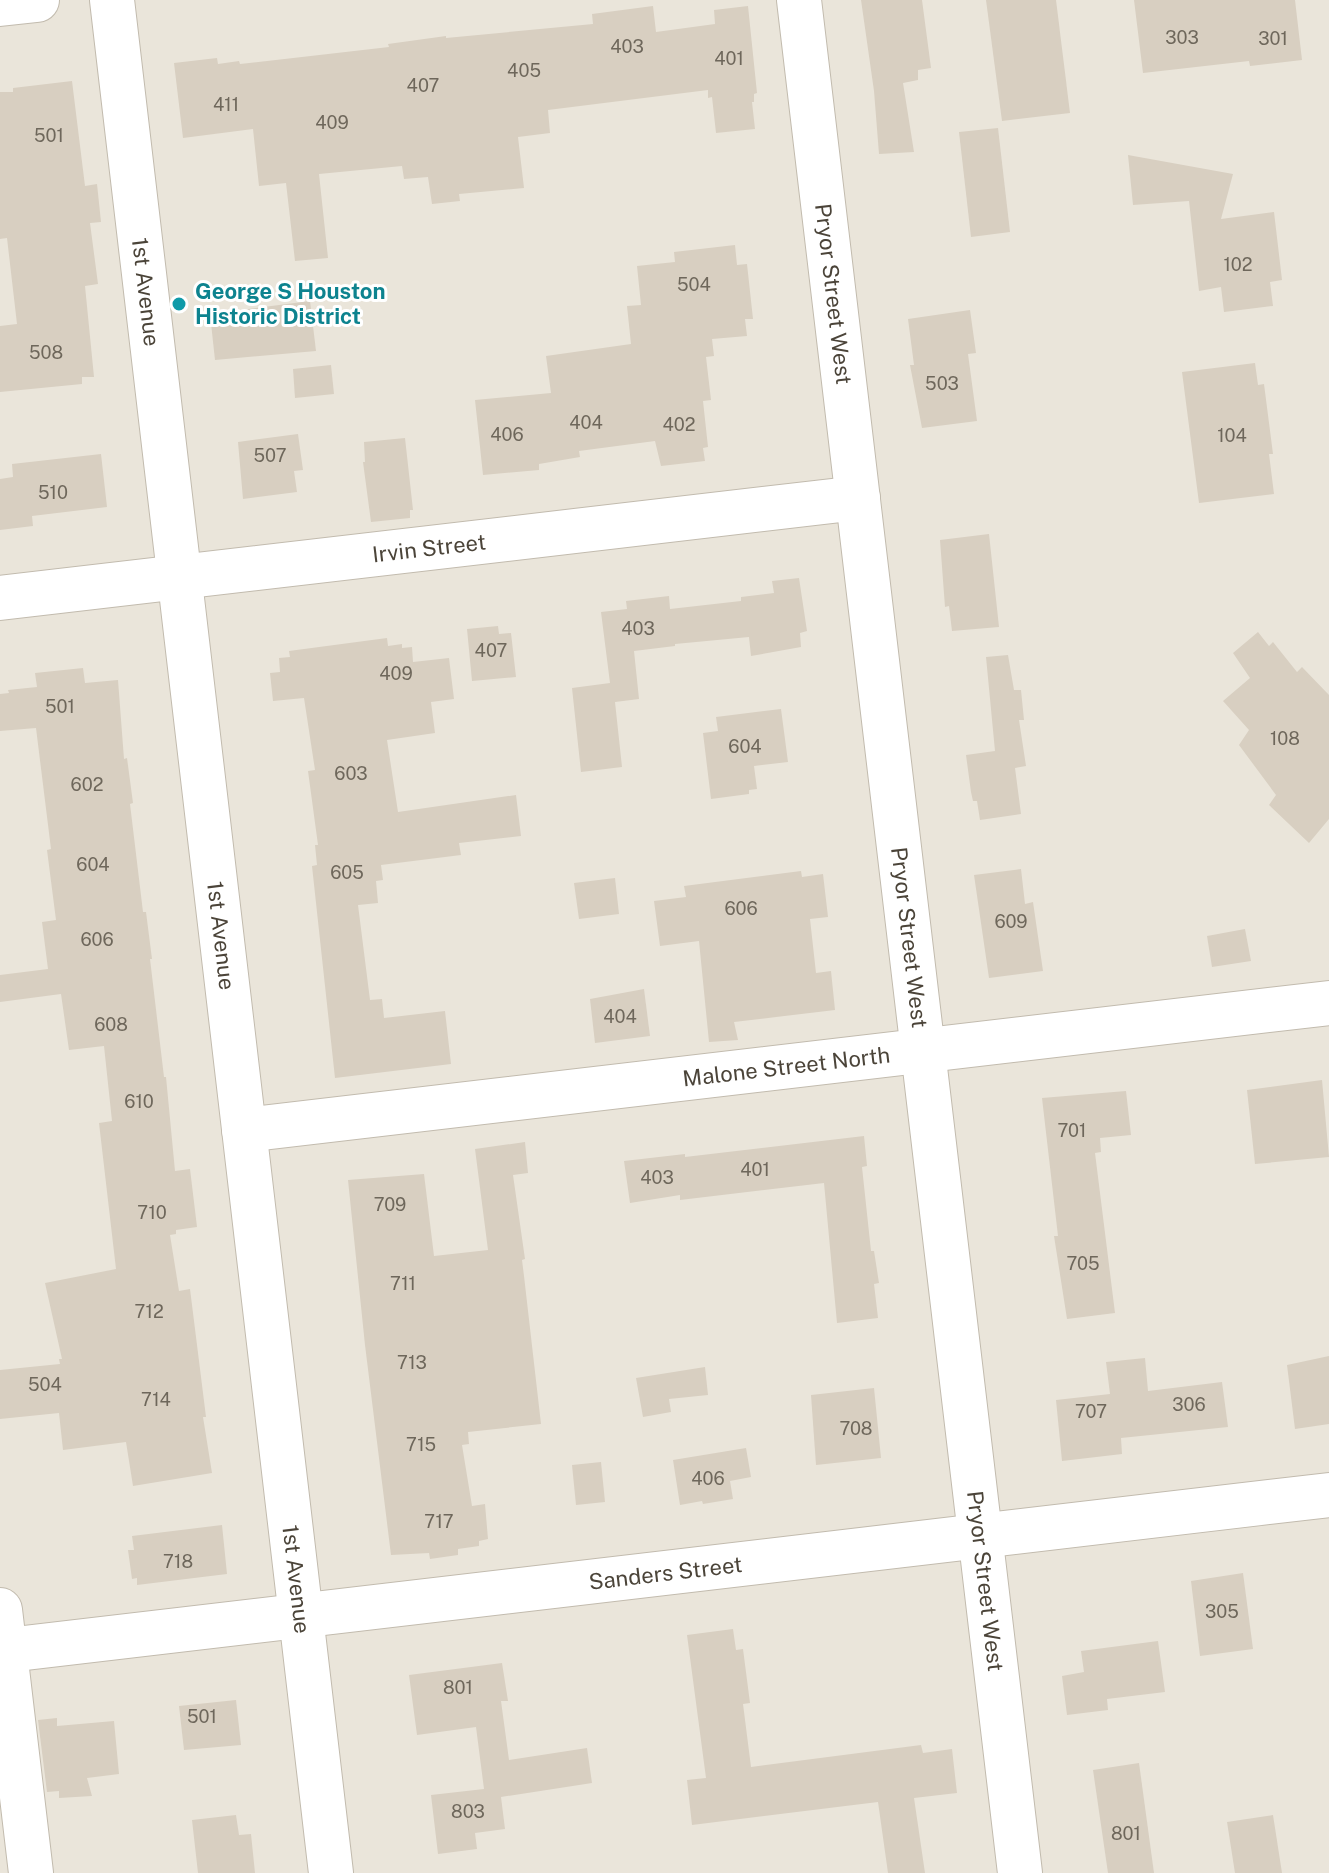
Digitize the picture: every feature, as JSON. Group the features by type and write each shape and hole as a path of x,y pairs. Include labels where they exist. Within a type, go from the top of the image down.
{"street":[{"path":"0,4 37,0"},
{"name":"1st Avenue","path":"112,0 331,1873"},
{"name":"Pryor Street West","path":"799,0 1020,1873"},
{"name":"Irvin Street","path":"0,598 858,498"},
{"name":"Malone Street North","path":"244,1130 1329,1003"},
{"name":"Sanders Street","path":"2,1637 301,1615 1329,1495"},
{"path":"2,1637 31,1873"}],"shaded area":[{"path":"0,0 1329,0 1329,1873 0,1873"}],"building":[{"path":"861,0 922,0 931,68 918,70 918,80 903,83 914,152 879,154"},
{"path":"986,0 1056,0 1070,113 1002,121"},
{"path":"1134,0 1295,0 1302,60 1250,66 1249,61 1143,73"},
{"path":"653,6 656,32 715,24 714,10 748,6 757,93 752,102 755,129 716,133 712,97 708,98 708,90 548,110 550,133 518,137 524,188 459,194 460,201 432,204 428,177 404,179 402,166 319,174 328,258 295,261 286,183 259,186 253,129 183,138 174,63 217,58 218,64 239,61 240,64 389,47 388,44 446,36 593,24 592,14"},
{"path":"72,81 85,186 97,184 101,222 90,223 98,284 85,286 94,377 82,377 82,384 0,392 0,326 17,324 7,238 0,239 0,92"},
{"path":"998,128 1010,232 971,237 959,132"},
{"path":"1128,155 1233,174 1221,219 1274,212 1282,280 1270,282 1273,306 1224,312 1221,287 1199,291 1189,201 1133,205"},
{"path":"735,245 737,265 747,264 753,319 745,319 747,336 712,339 714,356 706,357 711,400 703,401 708,447 703,448 705,461 661,466 655,441 579,451 580,457 539,464 539,470 483,475 475,400 551,393 546,356 631,344 627,306 641,305 637,266 675,262 674,252"},
{"path":"310,301 316,351 215,360 210,314"},
{"path":"970,310 976,353 968,354 977,421 922,428 910,365 914,365 908,319"},
{"path":"1255,363 1258,385 1264,384 1273,454 1269,454 1274,494 1199,503 1182,372"},
{"path":"331,365 334,394 295,398 293,369"},
{"path":"298,434 303,470 294,471 297,492 243,499 238,442"},
{"path":"405,438 413,510 410,510 410,518 371,522 363,462 364,442"},
{"path":"101,454 107,507 32,516 33,526 0,530 0,479 13,477 12,464"},
{"path":"989,534 999,627 952,631 949,606 945,607 940,540"},
{"path":"799,578 807,631 800,633 801,647 751,656 749,637 634,651 639,699 615,702 622,767 581,772 572,688 610,683 601,612 627,609 626,601 669,596 670,609 741,601 741,597 774,593 772,581"},
{"path":"498,626 499,634 511,633 516,677 472,681 467,629"},
{"path":"1258,632 1269,646 1273,642 1297,672 1302,667 1329,695 1329,819 1309,843 1269,805 1276,795 1239,745 1249,730 1223,701 1250,678 1233,653"},
{"path":"387,638 388,646 402,644 402,648 412,647 413,662 449,658 454,699 431,702 435,733 387,740 398,812 516,795 521,836 459,843 461,855 381,865 383,880 376,881 378,903 358,905 370,1000 382,999 384,1018 445,1011 451,1064 335,1078 312,866 317,865 315,845 318,845 308,771 315,770 304,698 273,701 270,673 280,672 279,658 290,657 289,651"},
{"path":"1008,655 1014,690 1021,690 1024,720 1019,720 1026,766 1015,768 1021,814 980,820 977,801 973,801 971,792 966,755 995,751 986,657"},
{"path":"83,668 85,683 118,680 124,759 127,758 133,803 130,804 152,959 175,1171 190,1169 197,1227 176,1230 176,1234 170,1235 179,1291 190,1289 212,1473 133,1486 126,1442 63,1450 59,1413 0,1419 0,1370 60,1364 59,1359 62,1359 45,1283 116,1269 99,1123 112,1121 104,1046 69,1050 61,994 0,1002 0,975 48,969 42,922 56,920 36,728 0,731 0,694 9,693 8,690 37,687 35,673"},
{"path":"781,709 788,762 754,766 757,789 749,790 749,794 711,799 703,733 718,731 716,717"},
{"path":"1021,869 1025,904 1033,902 1043,971 989,978 974,875"},
{"path":"801,871 802,877 823,874 828,917 810,919 816,973 831,971 835,1010 734,1022 738,1040 709,1042 699,941 660,946 654,901 686,897 684,886"},
{"path":"615,878 619,914 579,919 574,883"},
{"path":"1245,929 1251,961 1212,967 1207,936"},
{"path":"644,989 650,1036 595,1043 590,999"},
{"path":"1322,1080 1329,1157 1255,1164 1247,1090"},
{"path":"1126,1091 1131,1135 1100,1138 1101,1152 1095,1153 1115,1313 1067,1319 1054,1236 1058,1236 1042,1098"},
{"path":"864,1136 867,1166 862,1167 871,1251 874,1251 879,1283 874,1284 878,1318 837,1323 824,1183 680,1200 680,1195 630,1203 624,1161"},
{"path":"525,1142 528,1173 513,1175 525,1259 522,1260 541,1424 468,1432 469,1444 462,1445 472,1506 485,1504 488,1539 479,1541 479,1546 458,1549 458,1555 430,1559 429,1553 391,1555 348,1180 424,1174 434,1256 488,1250 475,1149"},
{"path":"1329,1356 1329,1424 1295,1429 1287,1365"},
{"path":"1145,1358 1148,1391 1222,1382 1228,1427 1121,1438 1122,1454 1062,1461 1056,1400 1110,1394 1106,1362"},
{"path":"705,1367 708,1395 669,1399 671,1412 643,1417 636,1378"},
{"path":"874,1388 881,1458 816,1465 811,1395"},
{"path":"746,1448 751,1477 730,1481 733,1499 680,1505 673,1460"},
{"path":"601,1462 605,1502 576,1505 572,1465"},
{"path":"222,1525 227,1574 137,1585 137,1578 132,1579 128,1550 134,1550 132,1536"},
{"path":"1243,1573 1253,1649 1200,1656 1191,1581"},
{"path":"733,1629 736,1650 743,1649 750,1703 743,1704 751,1767 921,1745 923,1753 952,1749 957,1793 914,1798 925,1873 888,1873 878,1802 692,1825 687,1780 706,1778 687,1635"},
{"path":"1158,1641 1165,1692 1107,1699 1108,1710 1067,1715 1062,1676 1084,1672 1081,1651"},
{"path":"502,1663 508,1701 501,1701 509,1760 587,1748 592,1783 501,1797 505,1829 475,1833 477,1849 438,1854 431,1795 484,1789 476,1727 417,1735 409,1675"},
{"path":"236,1700 241,1745 184,1750 179,1706"},
{"path":"57,1718 57,1726 114,1721 119,1774 87,1778 92,1796 59,1798 59,1791 47,1792 38,1720"},
{"path":"1139,1763 1154,1873 1108,1873 1093,1770"},
{"path":"236,1815 239,1835 251,1834 255,1873 198,1873 192,1820"},
{"path":"1273,1815 1282,1873 1235,1873 1227,1822"}],"place":[{"name":"George S Houston Historic District","path":"179,304"}]}
